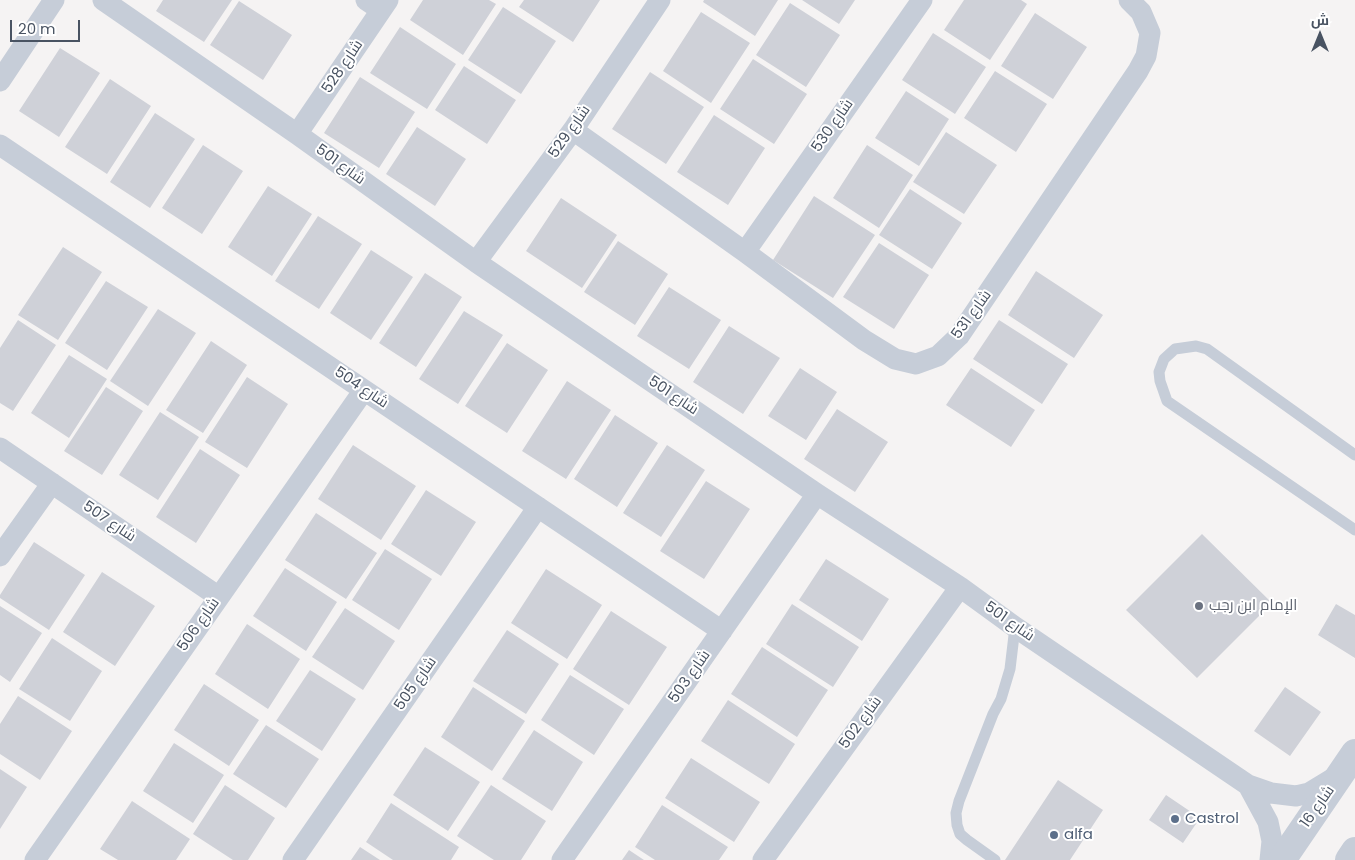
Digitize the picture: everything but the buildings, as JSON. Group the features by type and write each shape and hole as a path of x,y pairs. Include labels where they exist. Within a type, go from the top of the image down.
{"street":[{"path":"0,81 54,0"},
{"name":"شارع 501","path":"103,0 297,134 476,262 817,494 960,587 1248,785 1271,793 1296,796 1309,793 1348,764"},
{"name":"شارع 529","path":"476,262 572,130 660,0"},
{"name":"شارع 530","path":"745,252 922,0"},
{"name":"شارع 531","path":"572,130 745,252 864,340 894,359 916,364 938,356 959,336 1138,71 1146,56 1150,33 1141,12 1129,0"},
{"name":"شارع 528","path":"297,134 378,3"},
{"name":"شارع 504","path":"0,144 722,631"},
{"name":"شارع 506","path":"35,860 364,390"},
{"name":"شارع 507","path":"0,448 219,597"},
{"path":"0,556 52,483"},
{"name":"شارع 503","path":"562,860 817,494"},
{"name":"شارع 505","path":"293,860 538,507"},
{"name":"شارع 502","path":"763,860 960,587"},
{"name":"شارع 16","path":"1282,860 1348,764"},
{"name":"شارع 501","path":"1248,785 1268,822 1272,841 1270,860"},
{"path":"1349,860 1355,851"}],"lane":[{"path":"1355,455 1207,348 1196,346 1175,348 1164,359 1159,372 1160,381 1167,400 1355,530"},
{"path":"995,860 960,834 956,812 993,714 1001,699 1010,670 1016,627"}],"place":[{"name":"الإمام ابن رجب","path":"1199,606"},
{"name":"Castrol","path":"1175,819"},
{"name":"alfa","path":"1054,835"}]}
